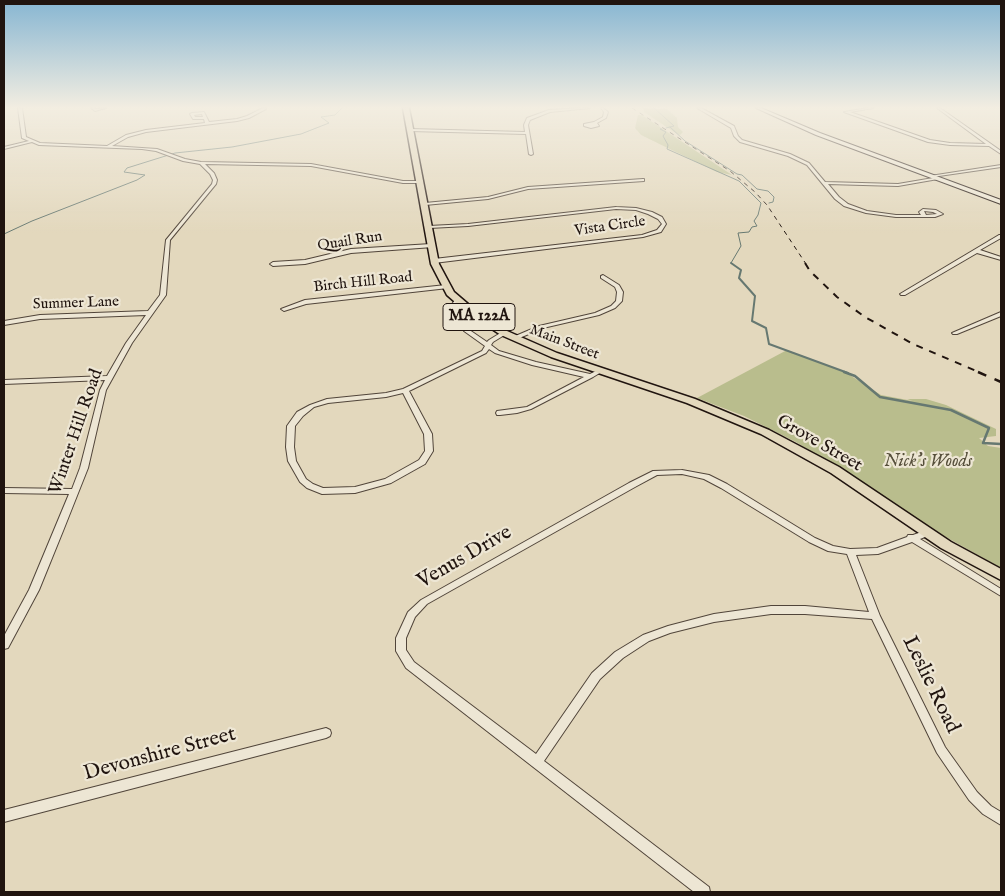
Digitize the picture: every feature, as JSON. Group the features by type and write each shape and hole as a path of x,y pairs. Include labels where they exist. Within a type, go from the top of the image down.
{"main road":[{"name":"Main Street","path":"413,150 425,204 434,261 446,287 458,300 504,333 554,355 691,401"},
{"path":"861,150 1001,202"},
{"name":"Grove Street","path":"691,401 749,424 817,460 927,533 1001,575"}],"street":[{"path":"153,150 201,163 311,165 404,182 419,182"},
{"path":"530,150 531,154"},
{"path":"774,150 804,162 812,168 842,202 858,210 886,215 925,216"},
{"name":"Winter Hill Road","path":"4,645 41,575 84,468 103,390 108,378 129,343 163,295 168,240 215,182 211,171 201,163"},
{"path":"826,184 898,186 935,177 1001,166"},
{"path":"425,204 488,198 528,188 643,180"},
{"name":"Vista Circle","path":"429,227 468,225 616,208 636,209 650,213 660,218 664,224 659,231 643,236 434,261"},
{"path":"903,294 1001,236"},
{"name":"Quail Run","path":"273,264 305,262 352,251 431,246"},
{"path":"977,251 1001,259"},
{"path":"515,338 541,328 596,314 613,307 619,301 620,292 616,286 604,277"},
{"name":"Birch Hill Road","path":"284,309 305,302 446,287"},
{"path":"458,300 455,307 459,320 469,334 488,346 516,359 591,376"},
{"name":"Summer Lane","path":"4,323 40,317 151,313"},
{"path":"955,333 1001,314"},
{"path":"405,390 428,434 428,451 422,462 380,484 355,490 322,491 310,486 303,480 292,461 290,447 292,426 300,414 312,406 326,401 386,395 405,390 476,356 491,341 504,333"},
{"path":"500,413 529,408 600,371"},
{"path":"4,382 108,378"},
{"name":"Venus Drive","path":"704,892 537,762 422,676 401,651 401,638 411,615 424,602 656,473 672,472 706,477 812,540 832,548 850,552 878,551 896,545 911,537 927,533"},
{"path":"4,490 74,492"},
{"path":"911,537 1001,592"},
{"name":"Leslie Road","path":"850,552 875,616 946,757 973,796 987,810 1001,819"},
{"path":"537,762 596,676 619,655 646,638 714,618 772,610 805,610 875,616"},
{"name":"Devonshire Street","path":"4,816 326,733"}],"green space":[{"path":"671,150 694,150 732,175 717,172"},
{"name":"Nick's Woods","path":"787,350 845,372 881,395 913,401 907,399 926,399 946,405 996,429 996,436 979,438 988,446 1001,448 1001,568 930,528 796,442 744,416 697,398"}],"waterway":[{"path":"4,234 32,221 137,180 145,175 124,172 127,168 175,153 205,150"},
{"path":"669,150 739,181 761,203 758,215 754,221 757,226 752,227 749,232 738,233 741,246 731,263"},
{"path":"699,150 737,174 742,175 757,189 768,191 774,197 773,202 769,203"},
{"path":"731,263 741,270 739,278 755,296 752,321 766,328 769,344 848,373"},
{"path":"844,372 855,376 880,397 951,410 989,428 983,443 1001,444"}],"railway":[{"path":"697,150 730,171 755,192 767,205 806,264"},
{"path":"805,263 810,271 837,297 865,317 913,344 981,373"},
{"path":"978,372 1001,382"}]}
